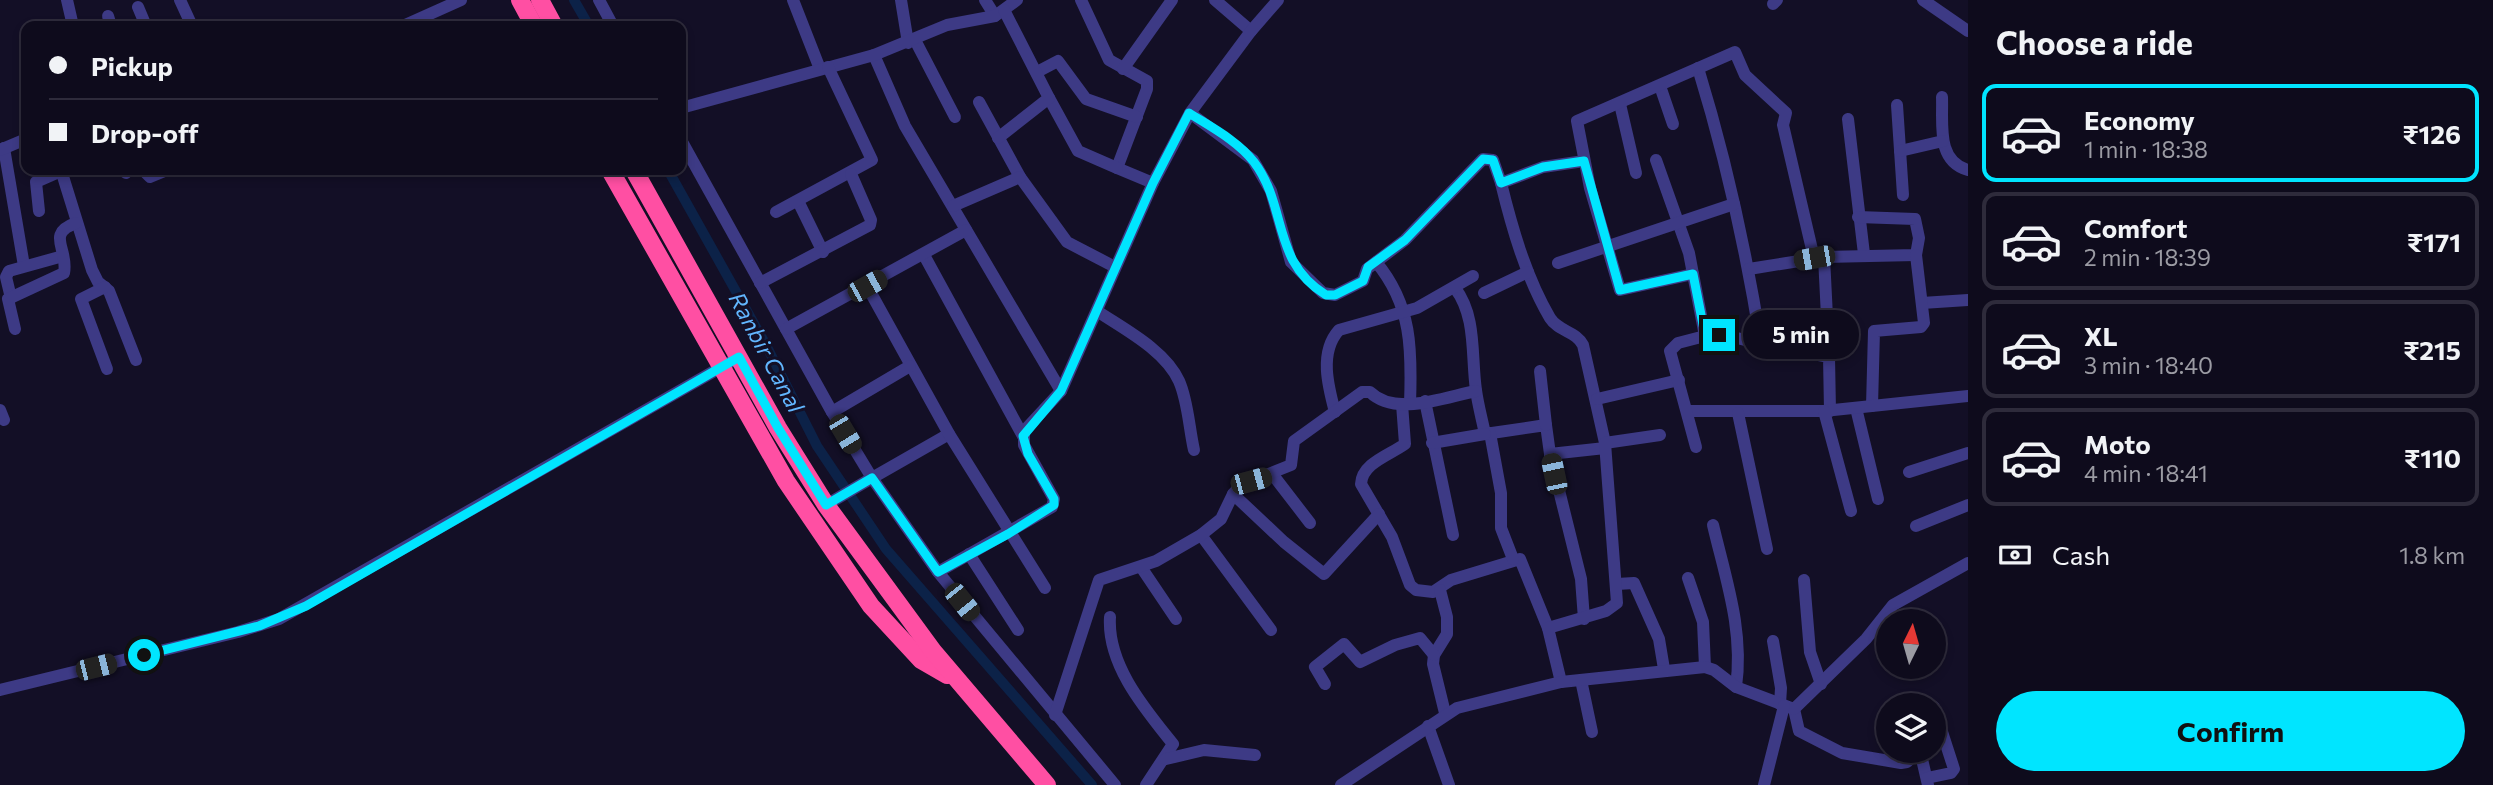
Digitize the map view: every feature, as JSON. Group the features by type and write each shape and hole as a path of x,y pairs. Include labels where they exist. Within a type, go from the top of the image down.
{"highway":[{"path":"520,0 531,21"},
{"path":"540,0 551,21"},
{"path":"613,175 786,481 871,606 921,660 960,685"},
{"path":"637,175 778,428 960,685 1047,785"}],"street":[{"path":"67,0 72,21"},
{"path":"180,0 190,21"},
{"path":"414,21 461,0"},
{"path":"599,0 610,21"},
{"path":"776,212 851,174 872,162 873,157 824,68 793,0"},
{"path":"901,0 911,42 956,117"},
{"path":"985,0 999,13 1037,72 1078,150 1153,183"},
{"path":"686,107 874,55 947,25 999,13 1017,0"},
{"path":"1081,0 1105,55 1123,69 1144,78 1148,84 1117,168"},
{"path":"1123,69 1172,0"},
{"path":"1215,0 1251,31"},
{"path":"1023,436 1061,391 1153,183 1189,113 1278,0"},
{"path":"1923,0 1968,31"},
{"path":"138,8 144,21"},
{"path":"1693,274 1620,290 1584,161 1577,121 1735,52 1744,73 1786,113 1783,122 1819,258 1829,357 1827,411 1851,512"},
{"path":"874,55 895,107 1061,391"},
{"path":"1037,72 1058,61 1086,99 1137,117"},
{"path":"1698,68 1712,114 1749,269 1761,344"},
{"path":"1660,86 1673,124"},
{"path":"998,138 1049,97"},
{"path":"1942,97 1943,141 1952,164 1968,170"},
{"path":"979,102 1020,177 1067,242 1115,267"},
{"path":"1620,104 1636,173"},
{"path":"1897,106 1903,195"},
{"path":"1189,113 1229,139 1253,160 1271,191 1291,262 1323,293 1335,295 1363,281 1367,269 1405,240 1483,159 1493,160 1528,272 1554,323 1581,341 1597,400 1605,445 1617,603 1614,608 1584,619 1548,628"},
{"path":"1848,119 1864,254"},
{"path":"21,141 2,149 24,266"},
{"path":"1900,151 1943,141"},
{"path":"686,149 832,412 872,478 938,572 1115,785"},
{"path":"1656,160 1693,274 1705,335"},
{"path":"1501,183 1543,167 1584,161"},
{"path":"760,283 823,252 871,223 851,174"},
{"path":"39,211 36,182 51,175"},
{"path":"62,175 92,270 98,282 105,287 136,360"},
{"path":"953,206 1020,177"},
{"path":"798,201 823,252"},
{"path":"1558,263 1734,204"},
{"path":"1858,218 1914,219 1919,238 1916,255 1924,324 1921,327 1874,331 1872,406"},
{"path":"15,329 7,304 11,298 62,275 65,266 61,230 76,223"},
{"path":"786,329 966,230"},
{"path":"1749,269 1864,254 1916,255"},
{"path":"924,255 1023,436 1028,454 1054,502 1052,507 1008,534 938,572"},
{"path":"11,298 6,274 24,266 63,256"},
{"path":"1376,262 1392,282 1405,311 1412,353 1405,444 1380,458 1361,478 1361,484 1379,514 1413,588 1422,592 1440,590 1451,580 1480,574 1513,559 1524,562 1548,628 1561,682"},
{"path":"1484,293 1528,272"},
{"path":"1335,412 1328,377 1328,352 1334,336 1346,326 1405,311 1455,288 1473,276"},
{"path":"867,286 949,434 1008,534 1045,588"},
{"path":"105,287 81,299 107,369"},
{"path":"1455,288 1464,301 1469,318 1476,391 1502,493 1500,528 1513,559"},
{"path":"1922,303 1968,300"},
{"path":"1097,311 1134,336 1170,367 1180,382 1194,450"},
{"path":"1696,447 1689,411 1670,356 1672,347 1705,335 1729,336 1829,357"},
{"path":"0,690 238,632 279,619 739,357"},
{"path":"832,412 909,366"},
{"path":"1540,371 1550,454 1581,579 1584,619"},
{"path":"1597,400 1679,380"},
{"path":"1055,715 1094,587 1104,576 1141,567 1201,535 1221,519 1233,494 1245,482 1273,475 1291,465 1294,441 1367,391 1379,400 1406,404 1476,391"},
{"path":"1689,411 1827,411 1968,396"},
{"path":"1425,401 1453,535"},
{"path":"1856,408 1878,499"},
{"path":"1738,413 1766,549"},
{"path":"1432,443 1546,425"},
{"path":"832,502 949,434"},
{"path":"1550,454 1660,435"},
{"path":"1909,472 1968,453"},
{"path":"1273,475 1310,523"},
{"path":"1233,494 1283,542 1324,574 1379,514"},
{"path":"1916,526 1968,505"},
{"path":"1713,525 1737,621 1740,660 1736,687"},
{"path":"1201,535 1271,630"},
{"path":"969,554 1018,630"},
{"path":"1764,785 1786,706 1821,684 1866,639 1894,604 1968,563"},
{"path":"1141,567 1176,619"},
{"path":"1688,578 1703,622 1705,667"},
{"path":"1804,580 1810,652 1821,684"},
{"path":"1617,584 1634,583 1659,639 1664,669"},
{"path":"1440,590 1447,617 1447,634 1434,655 1434,671 1445,713"},
{"path":"1110,617 1117,658 1149,714 1173,744 1166,759 1146,785"},
{"path":"1325,684 1315,667 1343,644 1360,662 1395,645 1420,638 1434,655"},
{"path":"1773,641 1786,706 1803,734 1846,754 1904,763 1919,754 1928,782 1951,773 1954,769 1946,745"},
{"path":"1341,785 1445,713 1561,682 1664,669 1705,667 1714,670 1736,687 1786,706"},
{"path":"1581,680 1592,732"},
{"path":"1428,726 1449,785"},
{"path":"1166,759 1204,750 1255,755"}],"waterway":[{"name":"Ranbir Canal","path":"574,0 586,21"},
{"name":"Ranbir Canal","path":"671,175 766,345 817,446 886,549 1092,785"}],"route":[{"path":"144,655 259,626 306,606 739,357 778,428 826,505 872,478 938,572 1008,534 1054,505 1054,499 1024,445 1024,431 1061,391 1153,183 1189,113 1234,142 1253,160 1271,191 1291,262 1326,295 1335,295 1363,281 1368,267 1405,240 1483,159 1487,157 1493,160 1501,183 1531,170 1584,161 1620,290 1693,274 1705,335 1719,335"}]}
